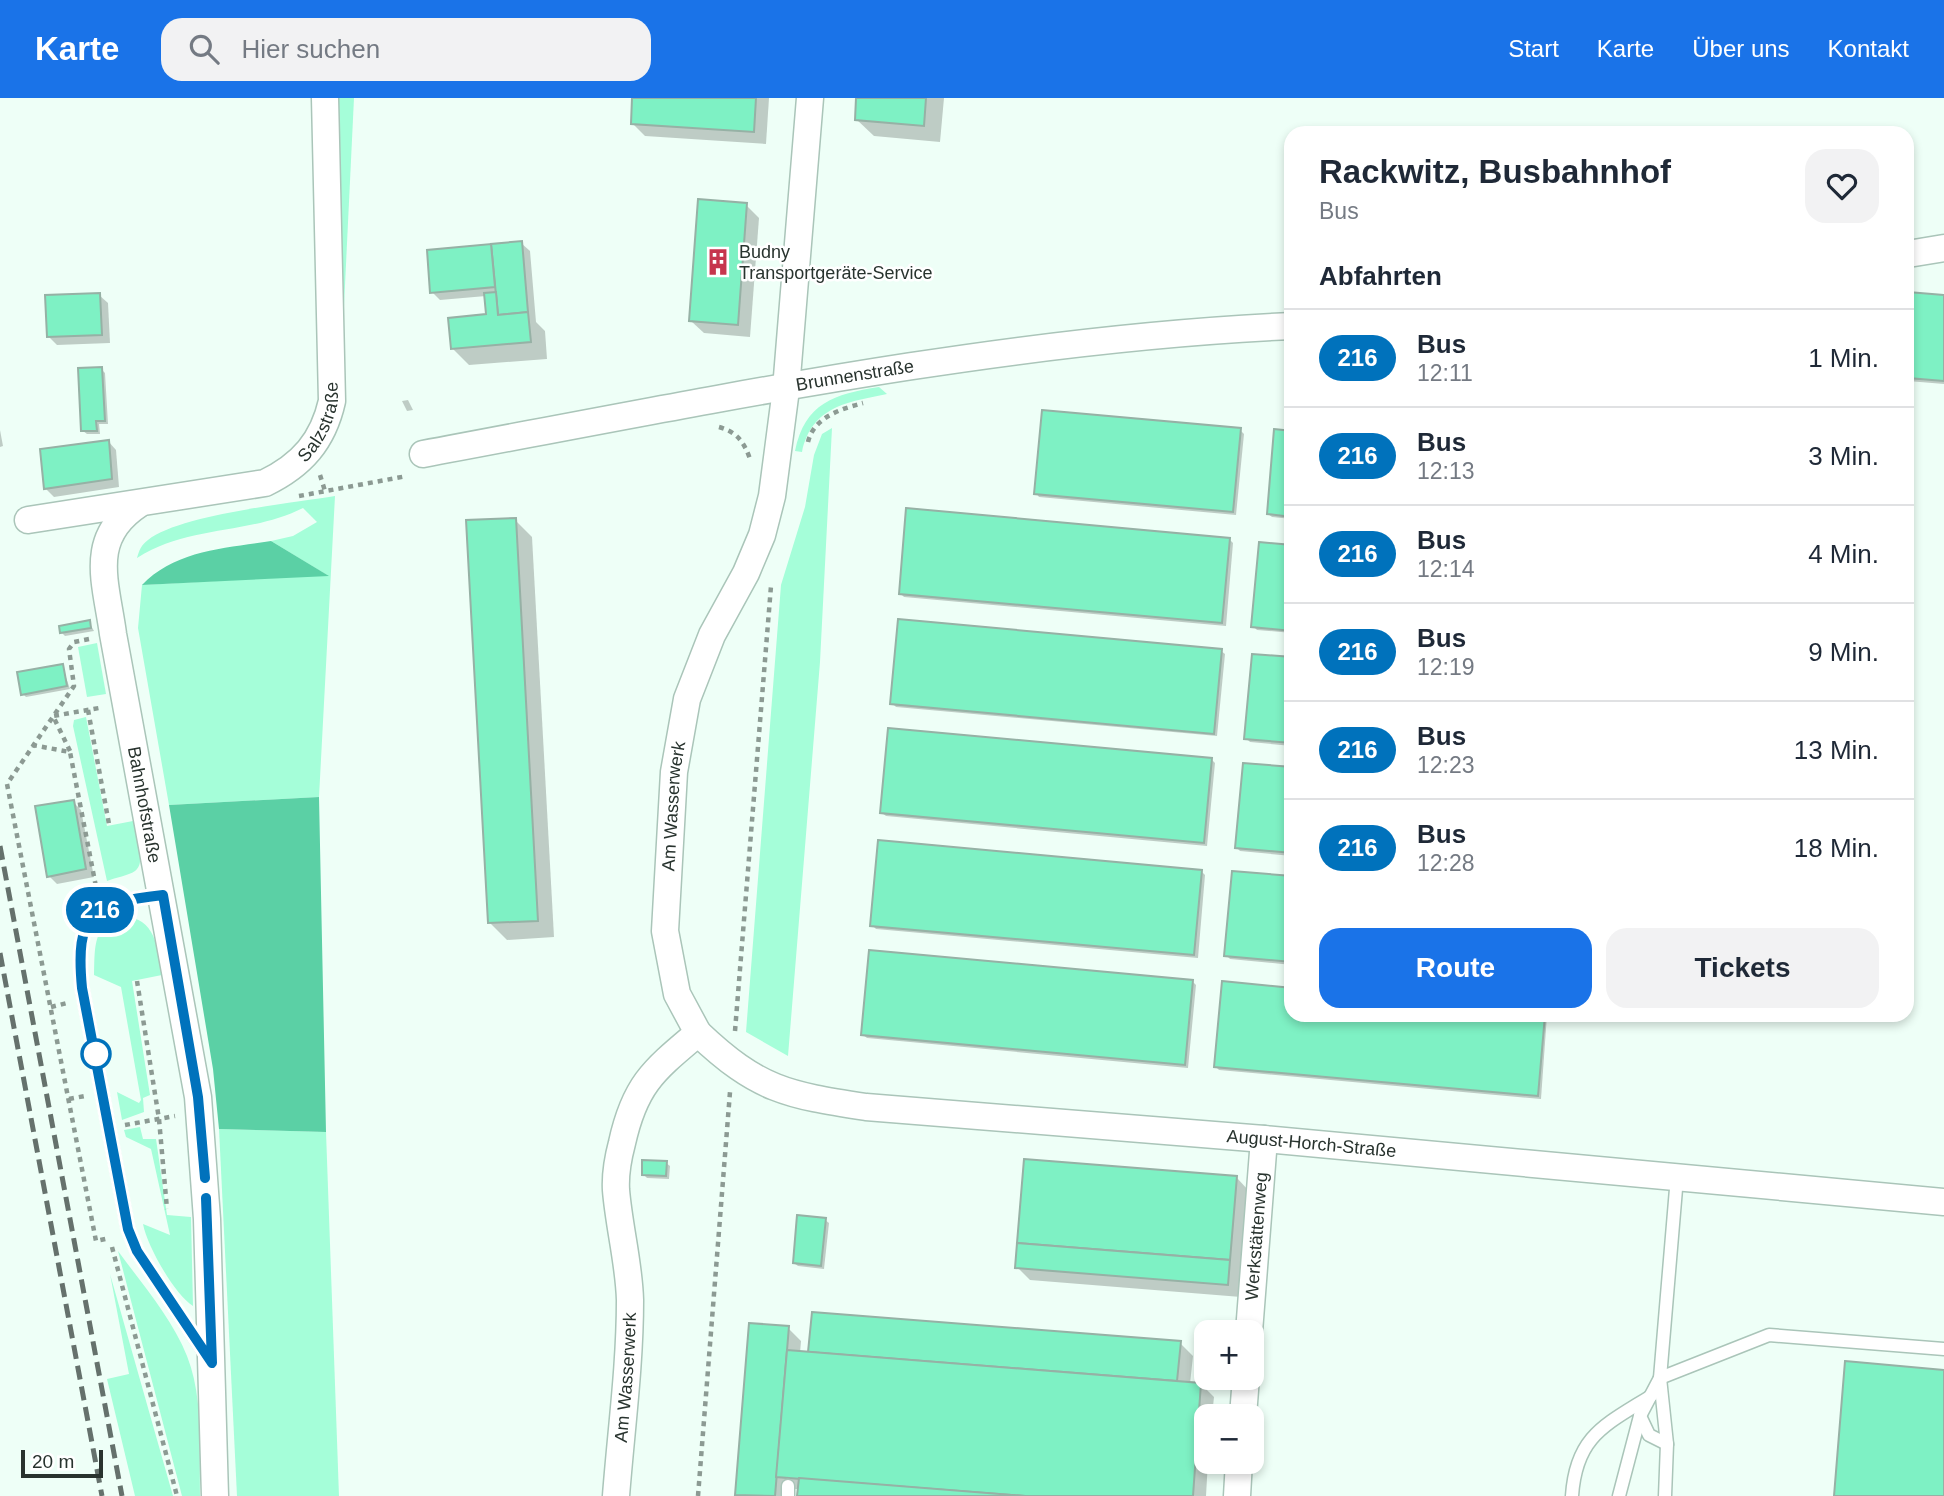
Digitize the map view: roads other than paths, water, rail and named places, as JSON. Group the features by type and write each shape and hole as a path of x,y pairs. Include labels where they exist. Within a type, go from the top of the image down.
{"street":[{"name":"Salzstraße","path":"28,520 265,483 288,472 307,455 320,437 330,409 333,377 325,98"},
{"name":"Am Wasserwerk","path":"615,1496 629,1338 626,1252 616,1188 616,1167 628,1115 640,1089 656,1068 698,1033 677,994 665,931 674,772 687,699 712,635 747,573 762,535 772,496 786,389 810,98"},
{"path":"1914,253 1944,248"},
{"name":"Brunnenstraße","path":"420,464 786,389 1036,349 1209,329 1284,326"},
{"name":"Bahnhofstraße","path":"139,504 118,517 108,535 104,553 113,634 198,1097 204,1158 215,1496"},
{"name":"August-Horch-Straße","path":"698,1033 732,1066 766,1085 801,1097 866,1107 1264,1139 1944,1202"},
{"name":"Werkstättenweg","path":"1250,1320 1264,1139"},
{"path":"1237,1496 1238,1474"}],"lane":[{"path":"163,895 127,899 98,911 87,924 81,938 79,953 82,988 128,1229 137,1251 212,1363"},
{"path":"1665,1496 1667,1444 1660,1378 1677,1176"},
{"path":"1619,1496 1640,1416 1660,1378 1769,1335 1944,1349"},
{"path":"1572,1496 1573,1482 1586,1442 1614,1419 1651,1396"},
{"path":"1640,1416 1648,1435 1667,1444"}],"railway":[{"path":"0,846 122,1496"},
{"path":"0,953 102,1496"}],"place":[{"name":"Budny Transportgeräte-Service","path":"718,262"}]}
